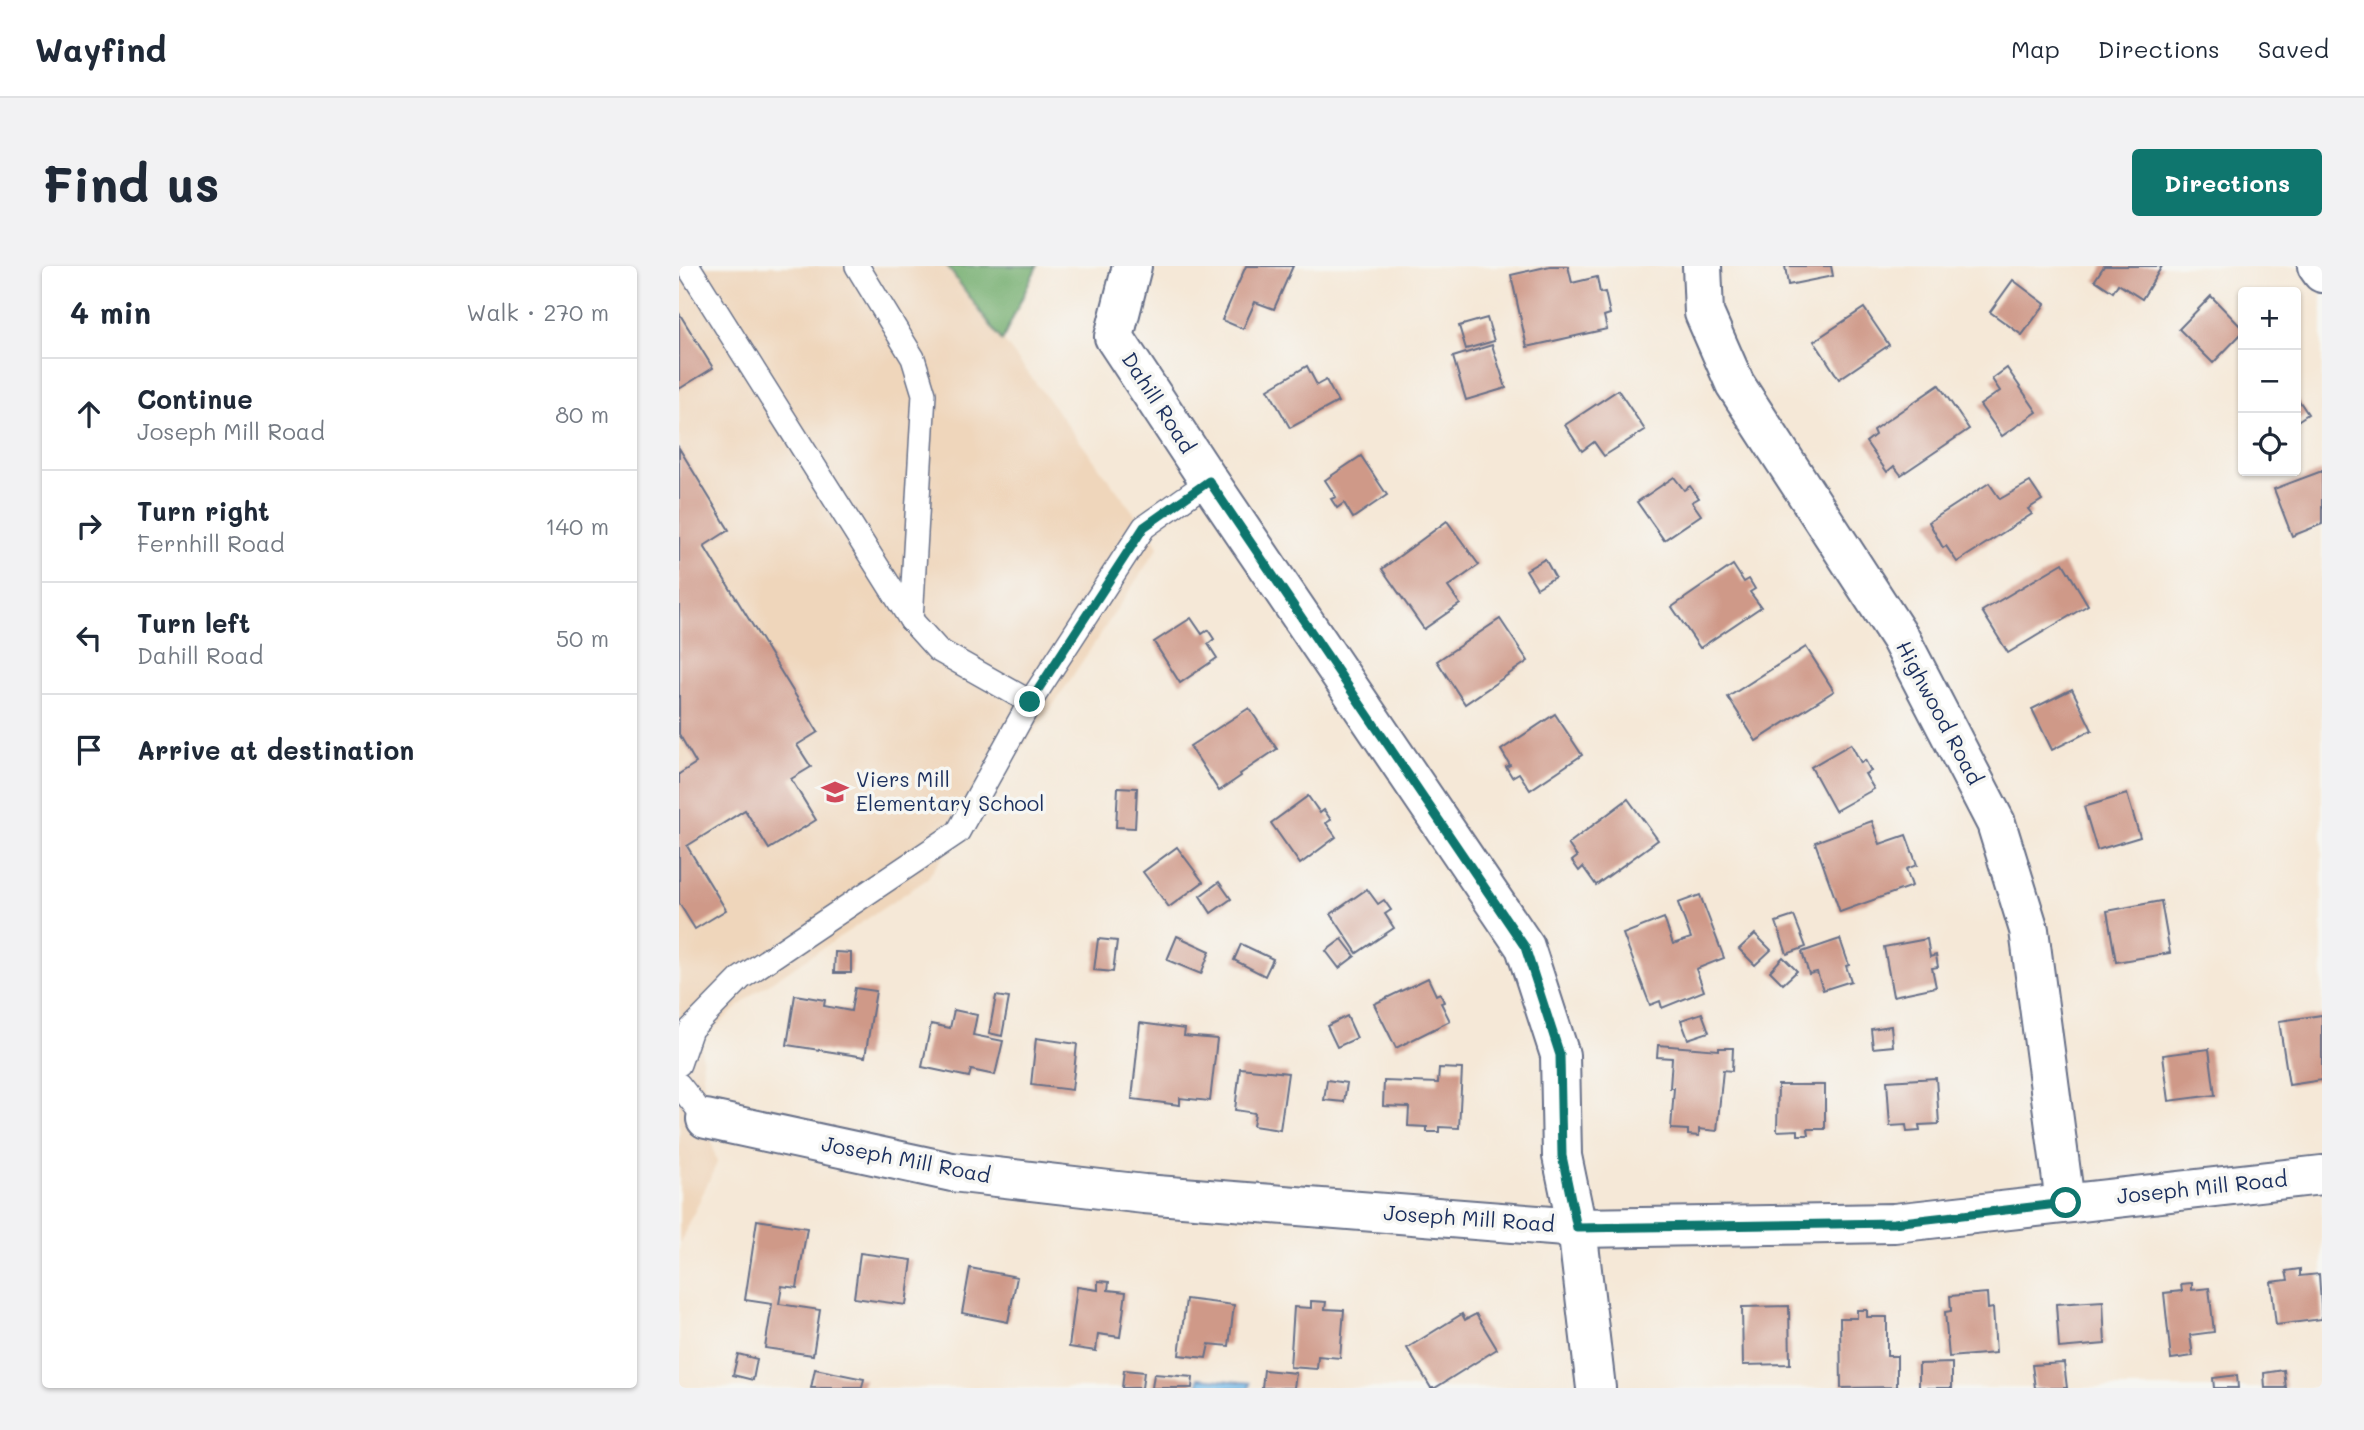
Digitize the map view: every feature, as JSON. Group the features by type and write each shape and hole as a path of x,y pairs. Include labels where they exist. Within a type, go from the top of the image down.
{"street":[{"name":"Dahill Road","path":"1132,266 1114,337 1525,947 1560,1055 1562,1156 1577,1228 1596,1388"},
{"name":"Highwood Road","path":"1702,266 1704,313 1735,384 1900,638 1996,822 2029,930 2066,1203"},
{"path":"2316,266 2322,273"},
{"name":"Joseph Mill Road","path":"706,1119 952,1172 1144,1194 1577,1228 1894,1223 2322,1175"}],"lane":[{"path":"688,266 911,620 938,650 1030,702"},
{"path":"857,266 913,358 923,394 911,620"},
{"path":"679,1064 691,1029 741,978 958,832 1030,702 1144,527 1209,481"},
{"name":"Joseph Mill Road","path":"679,1085 706,1119"}],"shaded area":[{"name":"Viers Mill Elementary School","path":"679,266 947,266 1159,546 1054,704 926,880 753,994 701,1039 706,1119 717,1163 679,1245"}],"green space":[{"path":"947,266 1037,266 1002,341"}],"water":[{"path":"1199,1378 1250,1383 1249,1388 1198,1388"}],"building":[{"path":"1246,266 1293,266 1274,309 1255,302 1243,329 1222,320"},
{"path":"1550,266 1568,266 1572,283 1597,277 1600,293 1605,292 1610,314 1604,316 1607,329 1527,347 1511,275"},
{"path":"1785,266 1831,266 1833,276 1788,285"},
{"path":"2104,266 2162,266 2142,299 2118,284 2113,292 2095,280"},
{"path":"2013,280 2045,304 2022,335 1990,312"},
{"path":"2211,296 2238,324 2238,337 2213,363 2179,329"},
{"path":"1864,308 1889,345 1839,379 1814,341"},
{"path":"679,313 713,368 679,389"},
{"path":"1487,318 1494,341 1466,349 1459,326"},
{"path":"1492,345 1506,388 1466,400 1453,357"},
{"path":"1307,366 1317,385 1326,380 1338,402 1290,428 1268,389"},
{"path":"2007,368 2037,412 2002,436 1980,405 2000,391 1992,379"},
{"path":"1939,385 1969,429 1901,475 1894,466 1887,472 1866,442 1875,435 1873,430"},
{"path":"1618,390 1645,430 1604,456 1594,442 1582,451 1565,425"},
{"path":"2301,404 2308,414 2301,419"},
{"path":"679,448 729,530 704,546 818,732 797,745 811,767 791,779 816,820 769,849 745,810 687,846 726,910 695,929 679,903 679,774 696,763 679,734"},
{"path":"1361,456 1387,495 1353,518 1344,503 1337,508 1331,499 1336,497 1325,480"},
{"path":"2322,471 2322,524 2292,536 2274,489"},
{"path":"1674,477 1684,490 1690,486 1699,498 1692,502 1701,515 1664,540 1637,502"},
{"path":"2030,482 2042,500 2028,509 2032,514 1957,562 1946,546 1943,548 1929,522 1989,483 2000,499"},
{"path":"1447,521 1479,565 1448,587 1460,604 1424,629 1382,569"},
{"path":"1545,559 1555,577 1537,588 1526,570"},
{"path":"2063,563 2088,605 2008,653 1982,611"},
{"path":"1733,565 1744,582 1749,579 1755,589 1750,592 1761,607 1700,648 1672,607"},
{"path":"1191,618 1202,634 1208,630 1214,639 1208,644 1217,658 1180,683 1154,642"},
{"path":"1500,619 1528,661 1465,704 1437,661"},
{"path":"1806,647 1834,691 1756,741 1728,697"},
{"path":"2072,689 2092,730 2052,750 2032,709"},
{"path":"1249,708 1277,749 1219,791 1190,746"},
{"path":"1555,714 1582,755 1530,790 1519,773 1512,777 1506,767 1510,765 1501,750"},
{"path":"1851,744 1861,763 1865,760 1871,771 1865,774 1874,789 1835,811 1811,767"},
{"path":"1118,787 1137,788 1135,828 1116,827"},
{"path":"2127,794 2140,837 2097,850 2084,807"},
{"path":"1308,796 1320,813 1324,810 1331,820 1326,823 1336,837 1300,864 1271,823"},
{"path":"1628,799 1658,840 1596,885 1583,867 1579,871 1572,861 1577,857 1568,844"},
{"path":"1872,821 1880,844 1906,835 1917,865 1906,869 1912,886 1840,912 1815,842"},
{"path":"1177,847 1203,882 1169,907 1143,872"},
{"path":"1219,882 1231,899 1211,913 1200,896"},
{"path":"1367,889 1378,904 1384,900 1391,910 1385,914 1394,928 1357,953 1331,914"},
{"path":"1700,895 1724,958 1696,969 1704,991 1662,1008 1660,1001 1650,1005 1623,934 1664,918 1673,944 1691,938 1678,903"},
{"path":"2161,901 2170,953 2116,962 2107,911"},
{"path":"1794,916 1806,947 1787,954 1776,922"},
{"path":"1755,934 1771,950 1755,965 1739,949"},
{"path":"1177,936 1210,951 1201,974 1167,960"},
{"path":"1098,939 1117,941 1113,972 1094,970"},
{"path":"1342,939 1355,956 1339,968 1326,951"},
{"path":"1840,939 1849,965 1846,966 1851,981 1823,990 1817,972 1809,974 1802,952"},
{"path":"1927,939 1930,957 1936,955 1938,967 1932,968 1936,987 1893,996 1884,947"},
{"path":"1241,944 1273,959 1265,976 1234,960"},
{"path":"835,952 851,953 851,973 834,973"},
{"path":"1783,957 1797,971 1783,984 1770,971"},
{"path":"1428,978 1436,995 1440,993 1444,1002 1441,1003 1450,1021 1396,1048 1374,1004"},
{"path":"855,988 876,991 865,1057 787,1045 795,995 825,1000 824,1006 851,1011"},
{"path":"996,996 1009,998 1002,1036 989,1033"},
{"path":"954,1010 977,1015 973,1035 1003,1041 995,1075 971,1070 969,1077 922,1067 931,1024 950,1028"},
{"path":"1702,1013 1709,1032 1688,1039 1681,1020"},
{"path":"2322,1015 2322,1080 2289,1085 2279,1021"},
{"path":"1347,1016 1357,1038 1337,1047 1327,1026"},
{"path":"1140,1023 1185,1029 1184,1036 1217,1039 1210,1101 1180,1098 1180,1105 1132,1099"},
{"path":"1891,1026 1893,1046 1873,1048 1871,1029"},
{"path":"1036,1038 1077,1044 1072,1090 1031,1085"},
{"path":"1658,1045 1719,1050 1733,1048 1732,1071 1723,1070 1717,1131 1699,1129 1699,1136 1688,1135 1688,1130 1671,1129 1674,1088 1670,1088 1672,1058 1657,1057"},
{"path":"2209,1049 2215,1095 2169,1101 2163,1055"},
{"path":"1240,1068 1288,1073 1280,1130 1253,1126 1255,1113 1235,1110"},
{"path":"1439,1068 1462,1069 1459,1128 1439,1127 1439,1132 1427,1132 1427,1127 1408,1126 1409,1107 1383,1106 1384,1081 1438,1083"},
{"path":"1936,1078 1939,1124 1919,1125 1920,1131 1907,1132 1906,1125 1890,1126 1887,1081"},
{"path":"1327,1080 1347,1083 1344,1102 1324,1100"},
{"path":"1778,1085 1825,1085 1825,1129 1808,1129 1809,1135 1798,1135 1798,1130 1777,1131"},
{"path":"757,1220 807,1228 797,1288 782,1286 779,1304 820,1310 813,1355 765,1348 772,1304 745,1300"},
{"path":"860,1253 912,1260 906,1305 854,1298"},
{"path":"970,1268 1017,1277 1008,1322 962,1313"},
{"path":"2300,1269 2300,1276 2319,1274 2322,1319 2276,1325 2271,1282 2288,1280 2286,1271"},
{"path":"1098,1281 1109,1282 1108,1290 1126,1292 1120,1337 1098,1334 1096,1351 1069,1347 1077,1287 1098,1290"},
{"path":"2192,1283 2192,1290 2209,1288 2214,1332 2190,1335 2193,1356 2171,1359 2164,1293 2182,1291 2181,1284"},
{"path":"1987,1293 1988,1309 1993,1308 1996,1353 1949,1357 1945,1312 1951,1311 1950,1296"},
{"path":"1186,1299 1234,1305 1229,1346 1209,1344 1206,1358 1179,1355"},
{"path":"1311,1301 1326,1302 1325,1309 1344,1310 1340,1358 1318,1356 1317,1369 1290,1367 1294,1307 1311,1308"},
{"path":"2103,1301 2105,1344 2059,1348 2056,1304"},
{"path":"1789,1306 1790,1364 1743,1365 1742,1307"},
{"path":"1857,1310 1867,1310 1867,1317 1887,1317 1887,1356 1897,1356 1897,1387 1841,1388 1840,1318 1857,1318"},
{"path":"1462,1314 1465,1320 1476,1314 1497,1349 1431,1388 1407,1348"},
{"path":"738,1354 757,1359 753,1380 733,1375"},
{"path":"1952,1363 1952,1388 1919,1388 1919,1364"},
{"path":"2064,1363 2067,1388 2035,1388 2032,1365"},
{"path":"815,1369 864,1379 862,1388 811,1388"},
{"path":"1124,1370 1144,1372 1142,1388 1122,1388"},
{"path":"1264,1370 1296,1373 1294,1388 1262,1388"},
{"path":"2284,1370 2286,1388 2265,1388 2264,1373"},
{"path":"1154,1374 1193,1377 1192,1388 1152,1388"},
{"path":"2237,1375 2238,1388 2214,1388 2213,1378"}],"place":[{"name":"Viers Mill Elementary School","path":"835,792"}],"route":[{"path":"1030,702 1144,527 1209,481 1525,947 1560,1055 1562,1156 1577,1228 1894,1223 2066,1203"}]}
